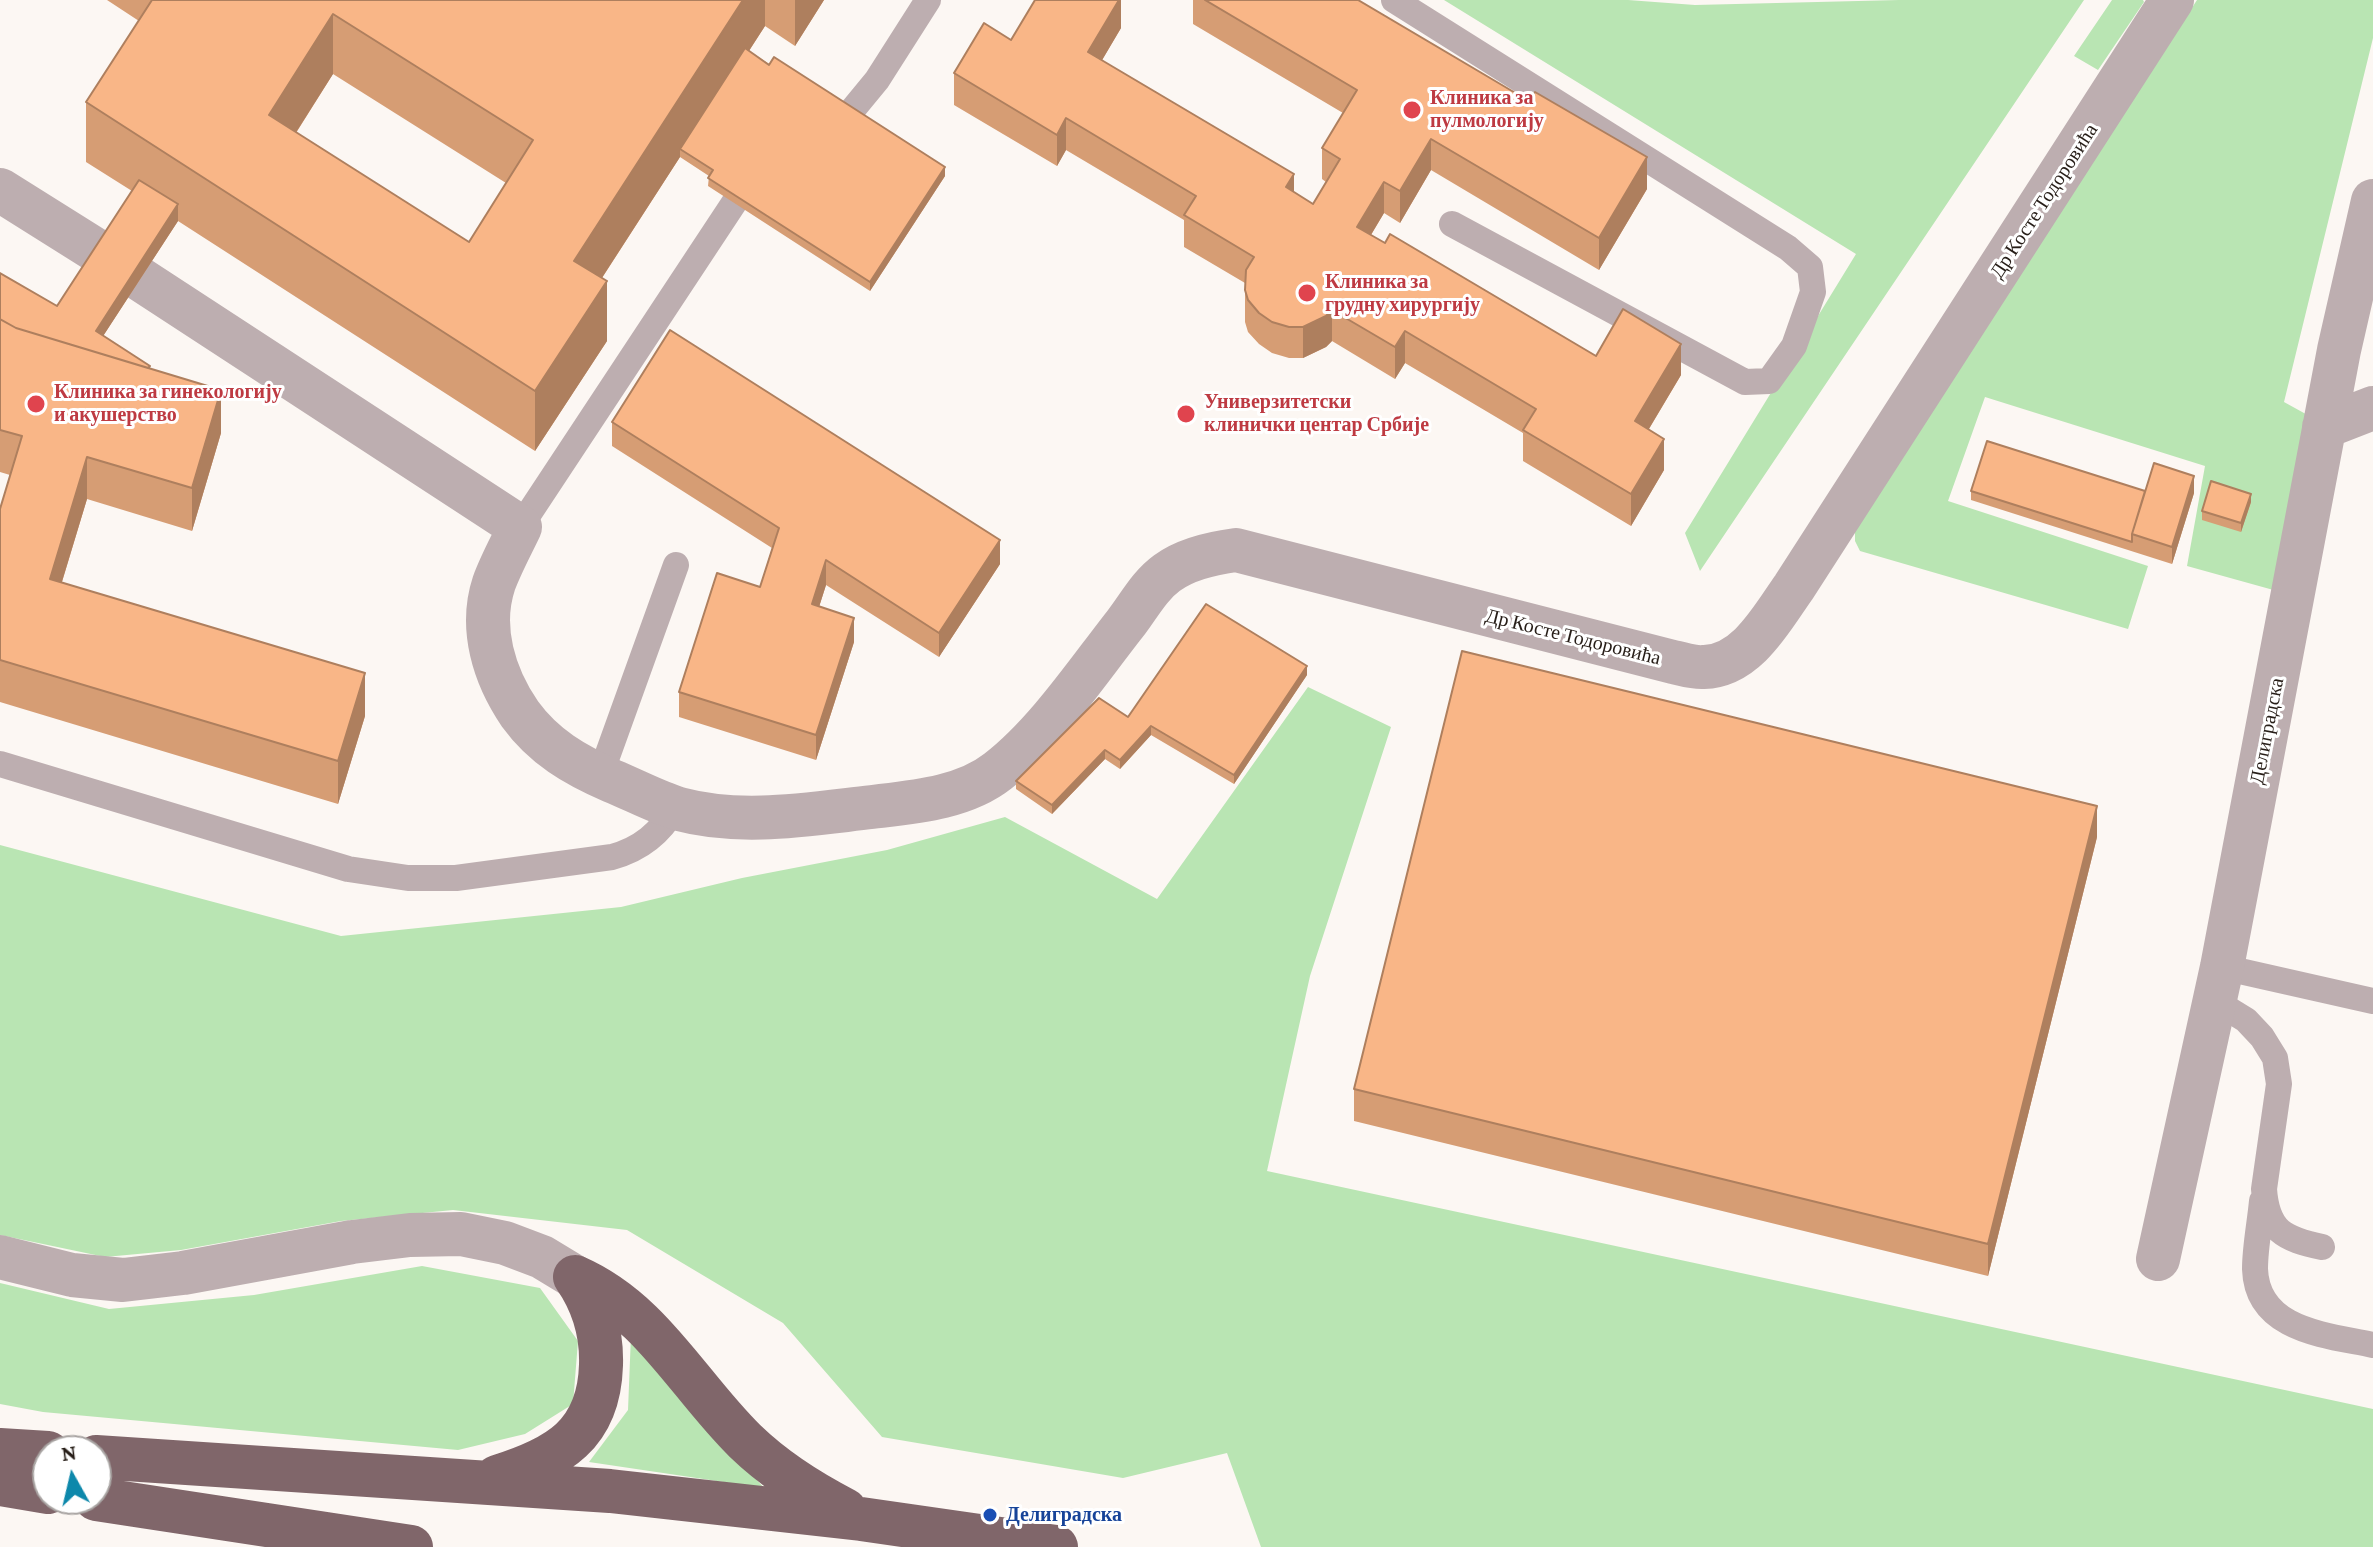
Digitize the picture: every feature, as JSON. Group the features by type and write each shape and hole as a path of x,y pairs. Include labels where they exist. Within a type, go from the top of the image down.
{"highway":[{"path":"484,1481 548,1458 573,1439 589,1420 598,1400 602,1347 596,1319 575,1277"},
{"path":"575,1277 616,1300 656,1335 743,1439 768,1462 801,1487 861,1519"},
{"path":"0,1450 32,1452"},
{"path":"112,1458 610,1491 861,1519 1056,1547"},
{"path":"0,1484 32,1489"},
{"path":"112,1501 411,1547"}],"street":[{"name":"Др Косте Тодоровића","path":"520,527 495,582 488,609 494,665 503,686 537,736 559,754 600,776 675,808 730,816 772,818 891,805 943,796 981,782 1000,769 1056,713 1149,590 1169,571 1210,554 1236,550 1673,662 1702,668 1727,661 1757,639 1794,587 2172,0"},
{"path":"0,190 102,254"},
{"name":"Делиградска","path":"2158,1259 2218,984 2324,427 2373,201"},
{"path":"140,279 520,527"},
{"path":"2324,427 2373,408"},
{"path":"0,1257 72,1275 123,1280 183,1273 352,1242 410,1235 461,1234 505,1243 542,1257 575,1277"}],"lane":[{"path":"849,114 877,80 928,0"},
{"path":"1394,0 1788,248 1810,267 1813,292 1794,346 1769,381 1745,382 1452,224"},
{"path":"520,527 734,203"},
{"path":"600,776 676,565"},
{"path":"0,764 348,869 408,878 456,878 612,857 636,849 649,840 665,825 675,808"},
{"path":"2218,984 2373,1001"},
{"path":"2218,984 2262,1037 2275,1058 2279,1084 2255,1269 2264,1300 2286,1322 2304,1330 2373,1345"},
{"path":"2264,1189 2268,1215 2284,1236 2322,1247"}],"green space":[{"path":"1444,0 1628,0 1695,5 2084,0 1700,571 1685,533 1856,254"},
{"path":"2112,0 2144,2 2098,70 2074,56"},
{"path":"2197,0 2373,0 2373,38 2284,402 2313,418 2277,591 2187,566 2205,466 1985,397 1948,501 2148,566 2128,629 1860,551 1855,541 1855,531"},
{"path":"1308,687 1391,727 1310,976 1267,1171 2373,1409 2373,1547 1261,1547 1227,1453 1123,1478 882,1437 783,1323 627,1230 453,1210 341,1221 181,1250 105,1257 0,1235 0,845 341,936 621,907 742,878 887,850 1005,817 1157,899"},
{"path":"422,1266 540,1288 578,1341 573,1404 525,1434 458,1450 43,1412 0,1404 0,1283 109,1309 254,1295"},
{"path":"631,1335 764,1488 589,1462 628,1410"}],"building":[{"path":"152,0 743,0 574,261 607,281 535,391 86,102","holes":["333,14 533,140 469,242 269,115"]},
{"path":"1035,0 1119,0 1088,52 1294,174 1286,187 1313,204 1340,159 1322,148 1357,90 1205,0 1358,0 1529,101 1535,92 1647,157 1599,238 1431,139 1400,191 1384,182 1357,227 1385,243 1390,234 1596,356 1623,309 1681,344 1635,421 1664,439 1631,494 1523,430 1536,409 1405,331 1395,347 1332,310 1303,327 1272,322 1248,300 1245,290 1246,270 1254,257 1184,215 1196,196 1066,118 1057,135 954,73 984,23 1011,40"},
{"path":"745,48 769,65 774,57 945,167 870,282 708,178 713,170 680,149"},
{"path":"139,180 178,204 96,331 150,366 148,368 16,328 0,319 0,273 57,306"},
{"path":"0,319 16,328 221,390 192,488 87,457 50,579 365,673 338,761 0,660 0,509 22,436 0,430"},
{"path":"670,330 1000,540 939,633 826,560 812,604 854,618 816,735 679,692 717,573 760,587 779,528 612,422"},
{"path":"1987,441 2145,491 2132,542 1971,491"},
{"path":"2154,463 2194,476 2172,547 2132,534"},
{"path":"2211,481 2251,494 2241,523 2202,511"},
{"path":"1206,604 1307,666 1234,775 1151,726 1120,760 1105,750 1052,805 1016,781 1099,698 1128,717"},
{"path":"1462,651 2097,806 1988,1244 1354,1089"}],"place":[{"name":"Клиника за пулмологију","path":"1412,110"},
{"name":"Клиника за грудну хирургију","path":"1307,293"},
{"name":"Клиника за гинекологију и акушерство","path":"36,404"},
{"name":"Универзитетски клинички центар Србије","path":"1186,414"},
{"name":"Делиградска","path":"990,1515"}]}
